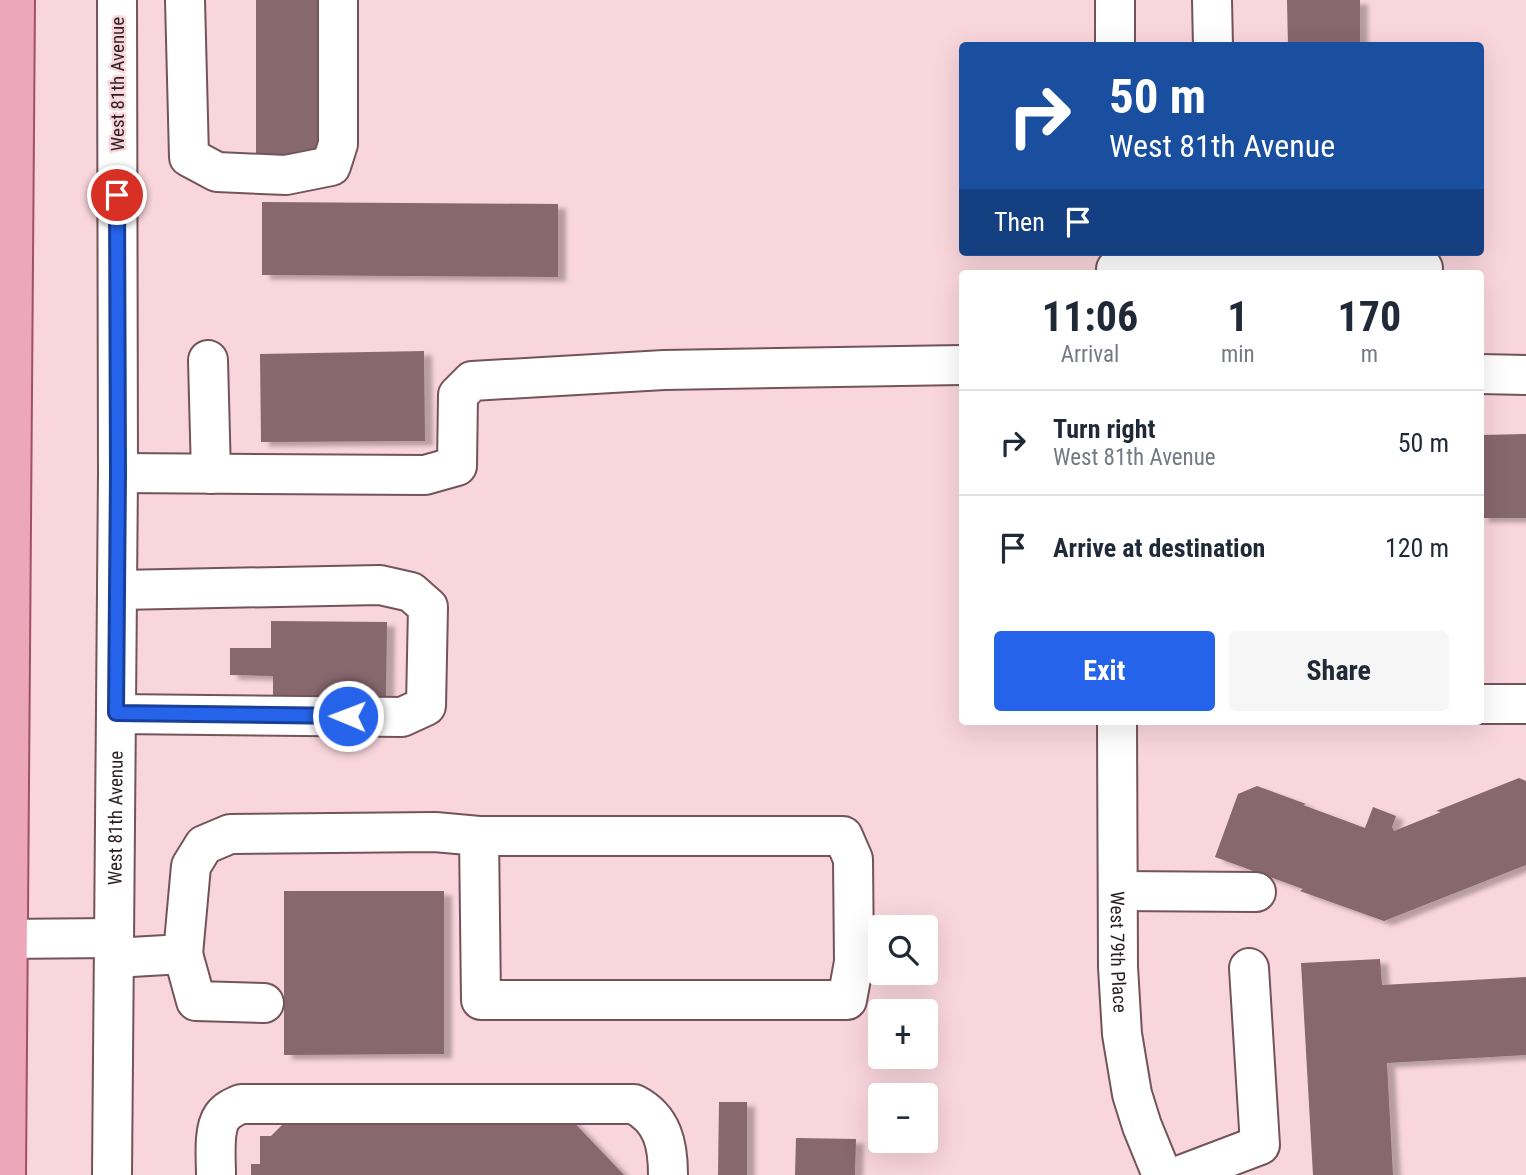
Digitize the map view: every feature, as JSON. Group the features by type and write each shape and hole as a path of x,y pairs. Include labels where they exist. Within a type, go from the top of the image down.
{"main road":[{"path":"6,1175 4,939 15,0"}],"street":[{"name":"West 81th Avenue","path":"112,1175 118,590 117,0"},
{"path":"185,0 189,157 217,172 286,175 331,166 338,144 338,0"},
{"path":"1115,0 1115,42"},
{"path":"1212,0 1213,42"},
{"path":"1116,265 1213,260 1423,264"},
{"path":"208,360 211,474"},
{"path":"118,473 425,475 457,466 458,395 472,381 664,370 959,365"},
{"path":"1484,374 1526,375"},
{"path":"116,713 402,717 426,706 428,607 411,592 380,585 118,590"},
{"path":"1484,704 1526,704"},
{"name":"West 79th Place","path":"1117,725 1119,1001 1132,1094 1162,1175"},
{"path":"264,1003 196,1001 183,954 191,866 204,845 230,834 435,832 479,836 843,836 853,859 854,962 847,1000 481,1000 479,836"},
{"path":"1118,891 1256,892"},
{"path":"4,939 183,954"},
{"path":"1181,1175 1260,1145 1249,968"},
{"path":"216,1175 217,1132 221,1117 241,1104 634,1104 645,1110 662,1132 668,1156 668,1175"}],"building":[{"path":"256,0 326,0 326,160 256,160"},
{"path":"1287,0 1360,0 1360,42 1288,42"},
{"path":"262,202 558,204 558,277 262,275"},
{"path":"424,351 425,441 261,442 260,354"},
{"path":"1526,434 1526,518 1484,518 1484,435"},
{"path":"271,621 387,622 386,703 273,702 273,676 230,675 230,648 271,648"},
{"path":"1519,778 1526,781 1526,865 1384,921 1215,857 1238,794 1257,786 1365,828 1373,807 1396,816 1392,827 1394,831"},
{"path":"284,891 444,891 444,1054 284,1055"},
{"path":"1380,959 1382,985 1526,977 1526,1055 1387,1063 1393,1175 1313,1175 1301,963"},
{"path":"719,1102 747,1102 747,1175 718,1175"},
{"path":"564,1112 624,1175 251,1175 251,1164 260,1164 260,1136 271,1136 287,1120"},
{"path":"796,1138 856,1139 855,1175 795,1175"}],"route":[{"path":"117,195 116,713 348,716"}]}
